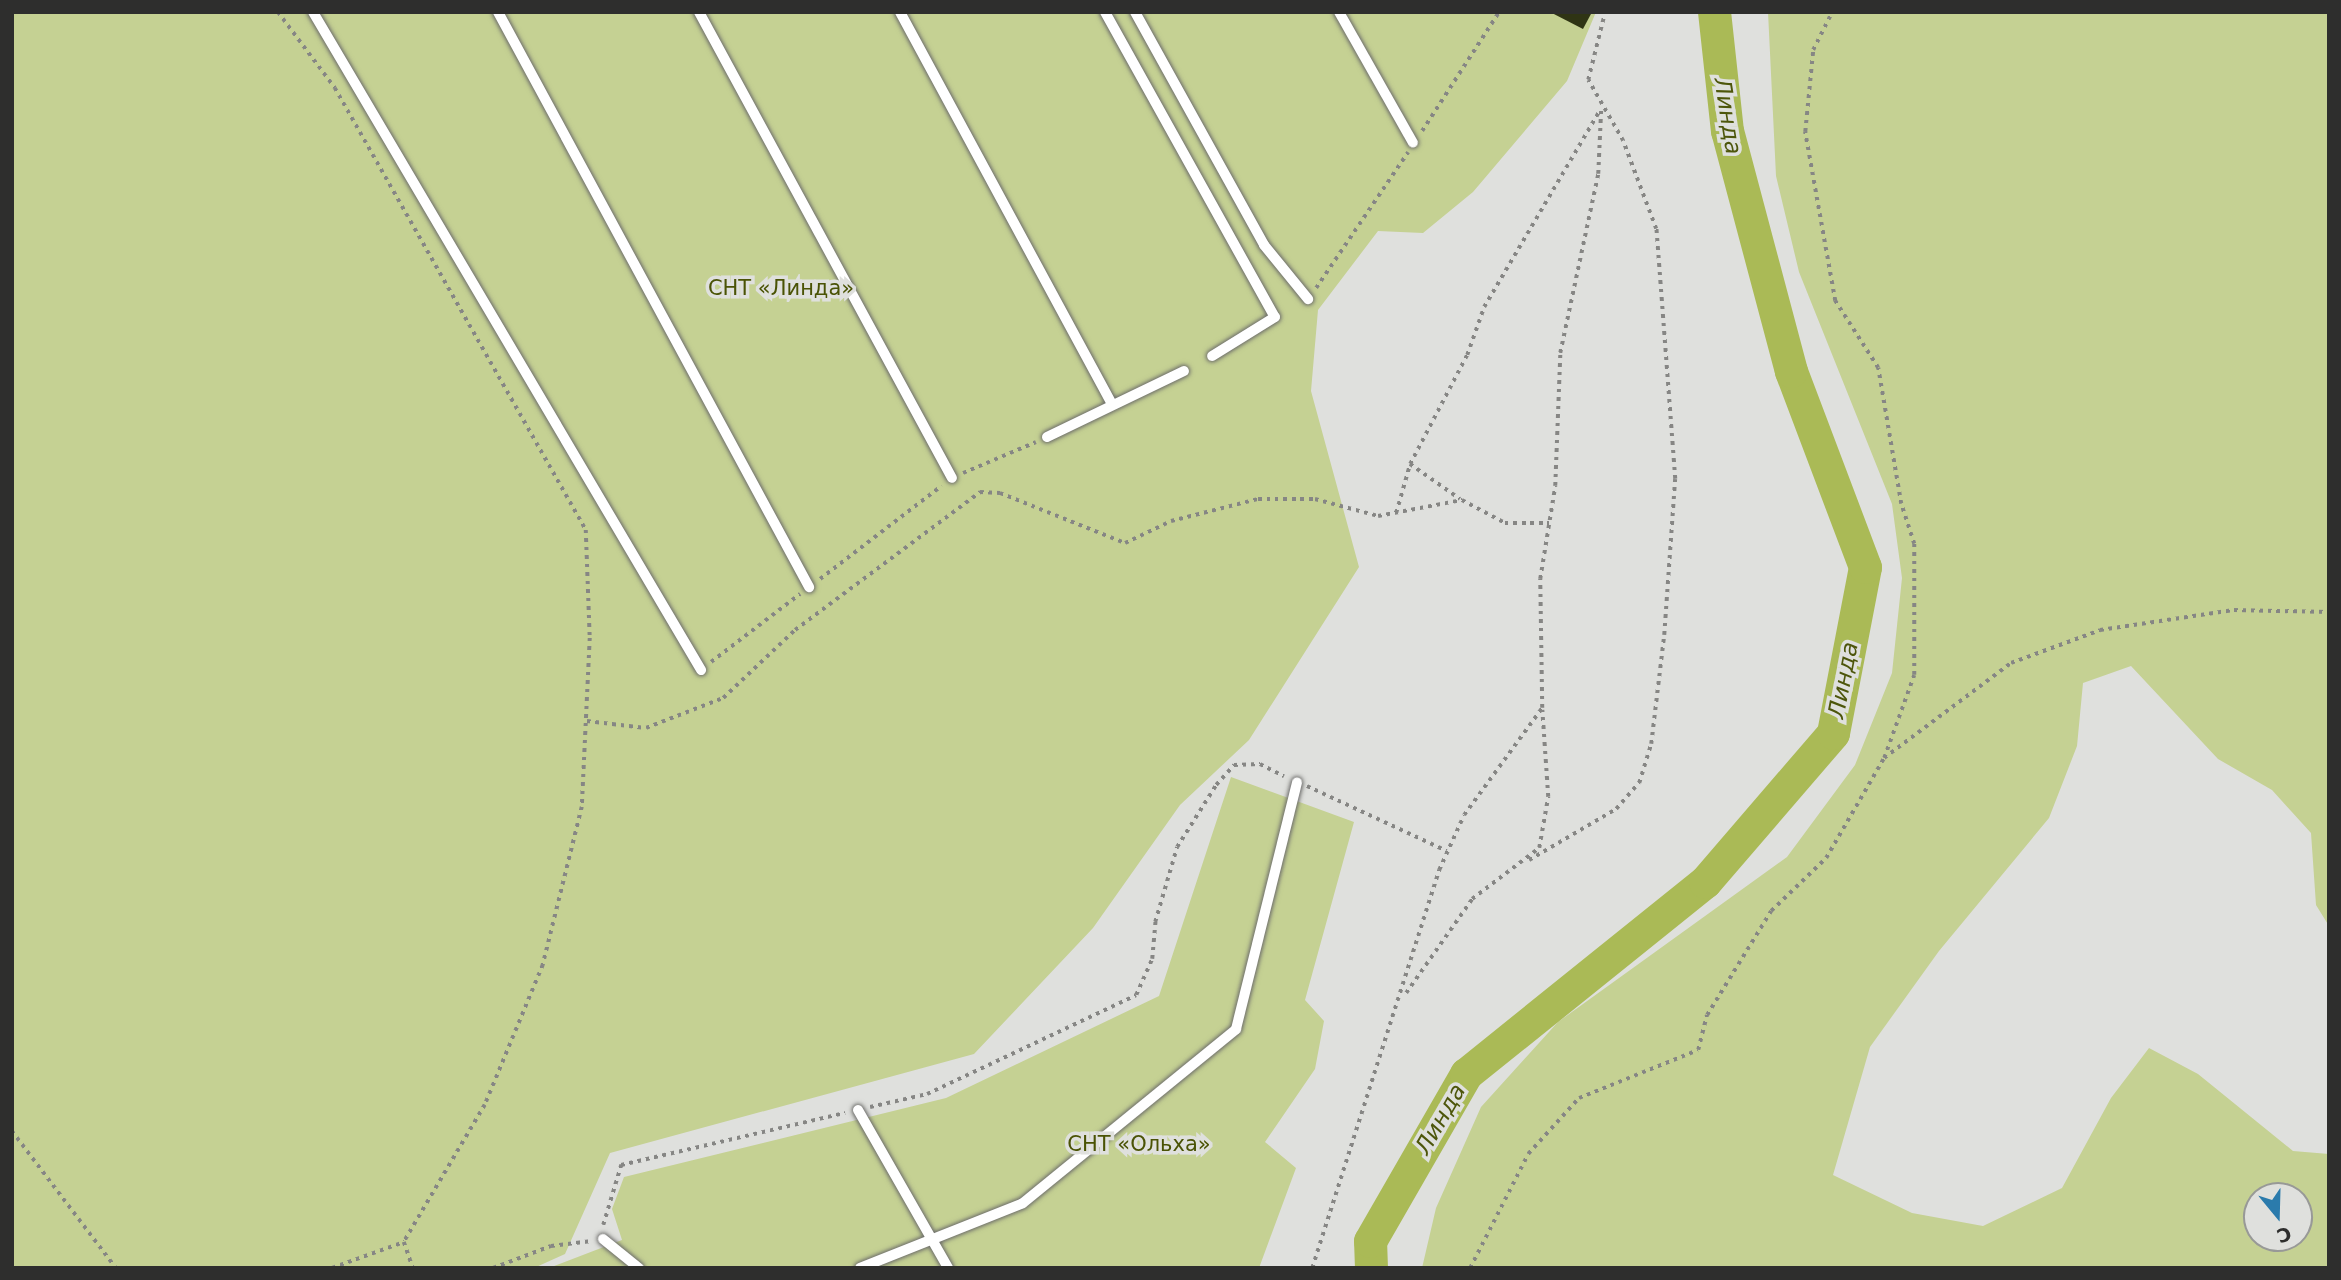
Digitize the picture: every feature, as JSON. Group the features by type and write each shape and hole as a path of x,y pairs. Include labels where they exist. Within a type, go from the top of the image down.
{"lane":[{"path":"313,12 701,670"},
{"path":"498,12 809,587"},
{"path":"699,12 952,478"},
{"path":"901,12 1111,403"},
{"path":"1105,12 1275,317 1212,356"},
{"path":"1136,12 1264,246 1308,299"},
{"path":"1339,12 1413,144"},
{"path":"1047,437 1111,403 1184,371"},
{"path":"860,1268 1023,1203 1236,1029 1297,782"},
{"path":"858,1110 948,1268"},
{"path":"603,1239 639,1268"}],"path":[{"path":"278,12 335,88 586,530 586,721 582,807 543,965 485,1105 404,1242 332,1268"},
{"path":"1308,299 1499,12"},
{"path":"1403,997 1472,898 1529,860 1616,809 1639,783 1651,744 1664,635 1675,478 1656,229 1623,141 1601,109 1588,80 1605,12"},
{"path":"1470,1268 1528,1154 1579,1098 1698,1050 1707,1015 1771,911 1826,858 1884,758 1916,663 1914,544 1900,504 1878,368 1835,301 1805,132 1813,50 1832,12"},
{"path":"1396,513 1410,464 1467,355 1484,307 1601,109"},
{"path":"1529,860 1539,848 1548,797 1542,708 1540,579 1549,523 1560,353 1598,174 1601,109"},
{"path":"701,670 952,478 1047,437"},
{"path":"1410,464 1462,500 1505,523 1549,523"},
{"path":"586,721 646,728 723,698 795,630 980,492 1000,493 1125,543 1171,521 1258,499 1315,499 1361,514 1396,513 1462,500"},
{"path":"1884,758 2011,663 2100,630 2234,610 2329,612"},
{"path":"1312,1268 1364,1094 1403,997 1447,851 1464,815 1542,708"},
{"path":"493,1268 551,1246 603,1239 602,1210 621,1165 927,1094 1136,995 1152,959 1155,922 1177,847 1216,785 1234,765 1260,764 1447,851"},
{"path":"12,1131 116,1268"},
{"path":"404,1242 413,1268"}],"green space":[{"name":"СНТ «Линда»","path":"12,12 1596,12 1567,81 1473,192 1423,233 1378,231 1318,310 1311,391 1359,567 1249,740 1180,805 1093,928 974,1054 610,1153 565,1254 534,1268 12,1268"},
{"path":"1768,12 2329,12 2329,926 2316,905 2311,833 2272,790 2218,759 2131,666 2083,683 2077,746 2049,818 1939,951 1870,1047 1833,1175 1912,1213 1983,1226 2062,1188 2111,1098 2149,1048 2198,1074 2293,1151 2329,1154 2329,1268 1422,1268 1436,1208 1481,1107 1558,1022 1787,857 1855,765 1892,673 1902,578 1892,504 1799,272 1776,176"},
{"name":"СНТ «Ольха»","path":"1231,777 1354,822 1305,1000 1324,1021 1315,1069 1265,1142 1296,1168 1259,1268 549,1268 622,1240 612,1209 624,1177 946,1098 1159,996"}],"building":[{"path":"1550,12 1592,12 1583,29"}],"waterway":[{"name":"Линда","path":"1371,1268 1370,1241 1466,1074 1705,882 1833,733 1865,567 1791,371 1727,131 1714,12"}]}
